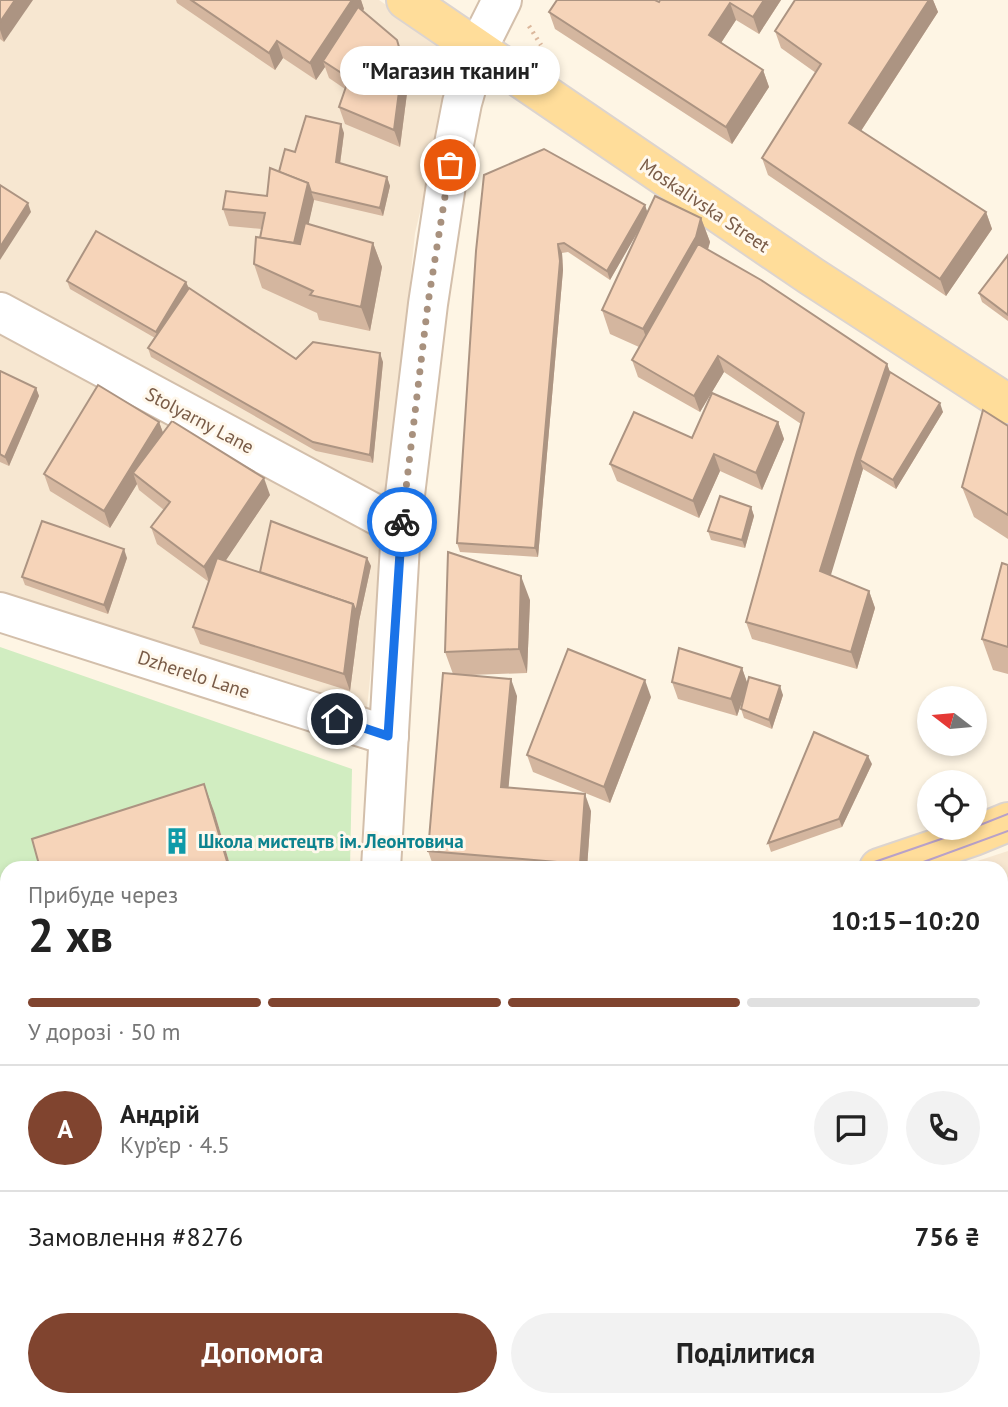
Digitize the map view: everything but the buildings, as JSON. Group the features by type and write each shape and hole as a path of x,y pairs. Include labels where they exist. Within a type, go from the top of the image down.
{"main road":[{"name":"Moskalivska Street","path":"406,0 811,276 1008,404"},
{"path":"900,861 1008,822"}],"street":[{"path":"381,861 401,528 428,303 462,103 477,50 502,0"},
{"name":"Stolyarny Lane","path":"0,312 401,528"},
{"name":"Dzherelo Lane","path":"0,612 388,736"}],"shaded area":[{"path":"0,0 379,0 458,55 415,233 366,718 0,596"},
{"path":"1008,851 1008,861 977,861"}],"green space":[{"path":"0,647 352,769 350,861 229,861 215,814 70,861 0,861"}],"tram line":[{"path":"987,822 1008,814"},
{"path":"926,861 1008,831"},
{"path":"877,861 938,840"}],"way so far":[{"path":"402,522 428,303 450,165"}],"place":[{"name":"\"Магазин тканин\"","path":"450,165"},
{"name":"Школа мистецтв ім. Леонтовича","path":"177,841"}],"route":[{"path":"337,719 388,736 402,522"}]}
